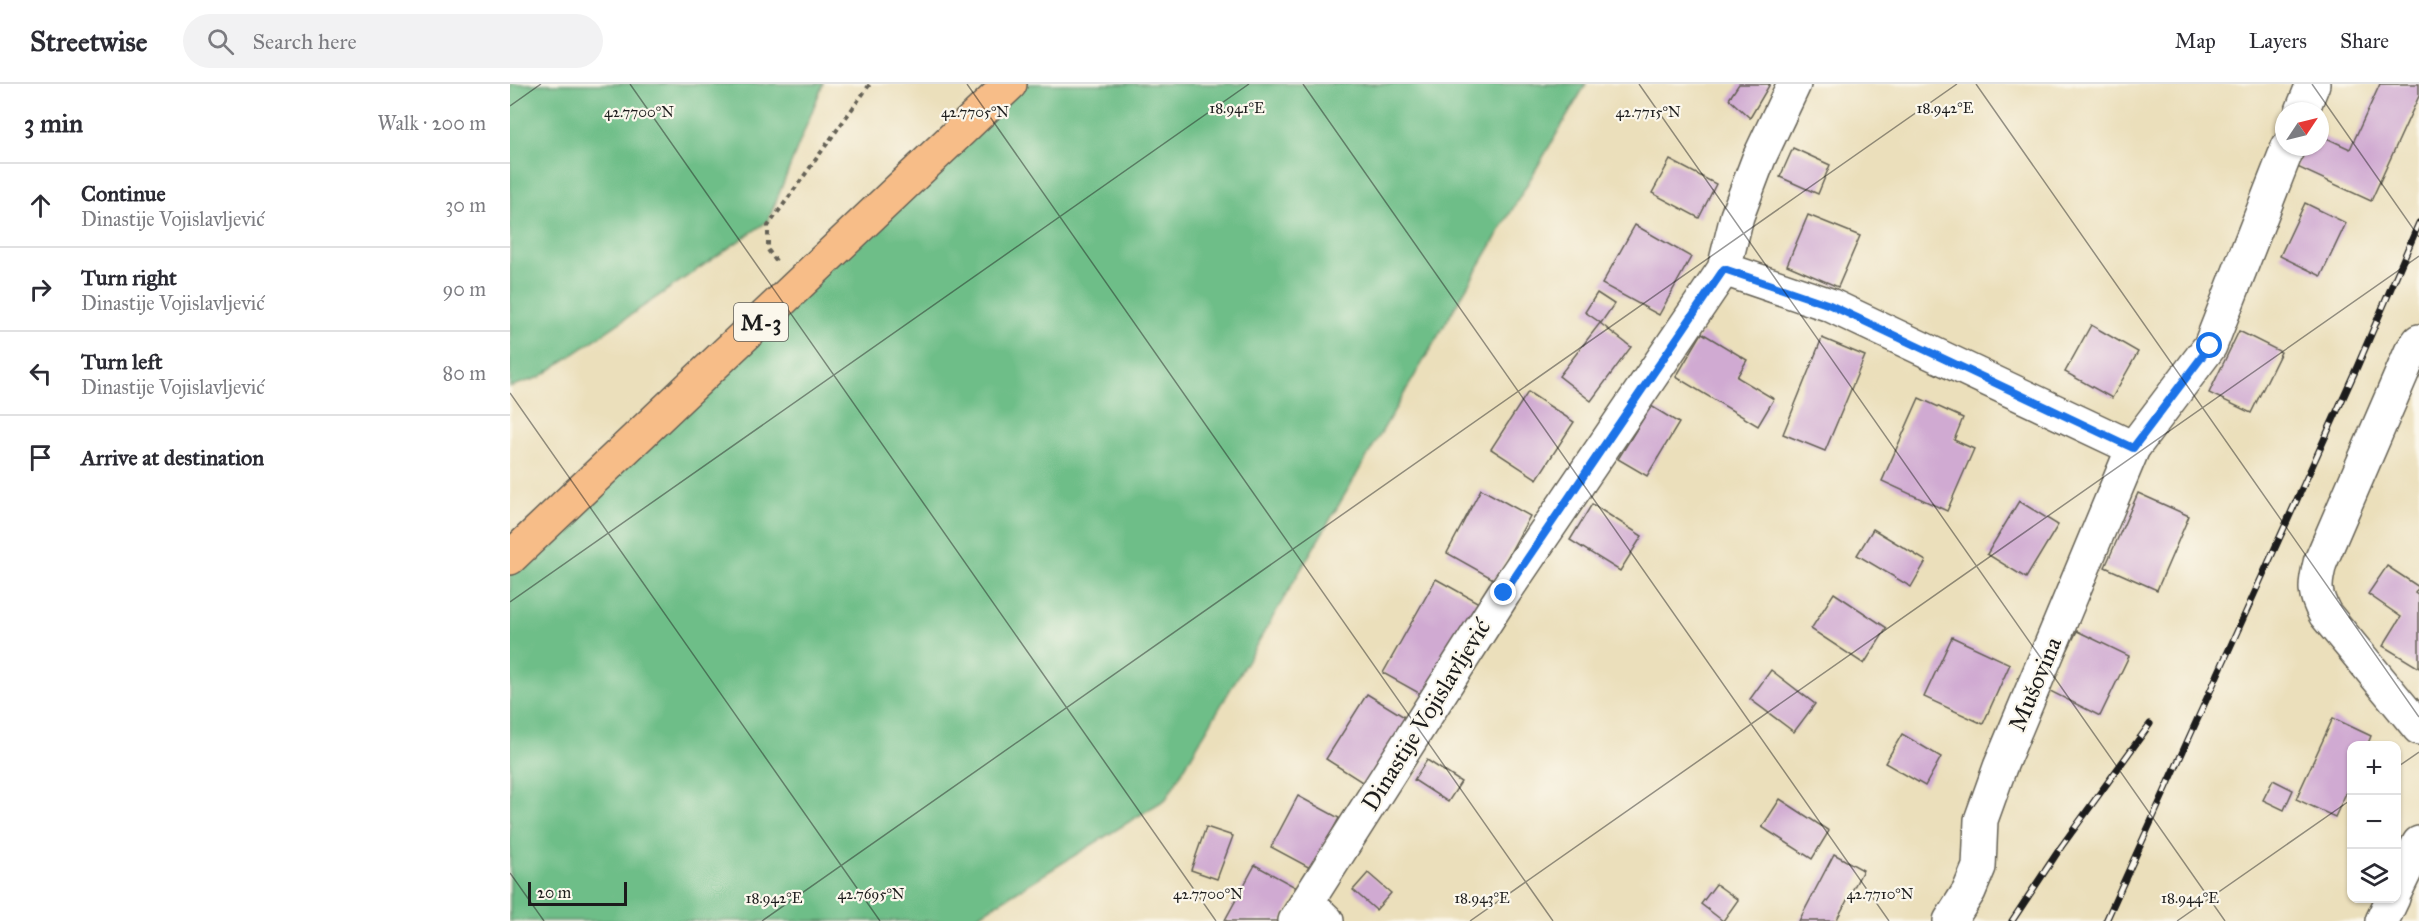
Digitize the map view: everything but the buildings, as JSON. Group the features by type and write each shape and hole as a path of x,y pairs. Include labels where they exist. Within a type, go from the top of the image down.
{"main road":[{"name":"M-3","path":"510,558 1010,84"}],"street":[{"path":"1794,84 1755,168 1737,216 1724,269 1830,305 2133,448 2210,346 2284,156"},
{"path":"2306,102 2313,84"},
{"name":"Dinastije Vojislavljević","path":"1310,915 1504,593 1724,269"},
{"path":"2419,341 2407,361 2320,563 2316,578 2316,596 2325,614 2419,728"},
{"name":"Mušovina","path":"1950,921 1970,891 1979,867 1981,820 2000,767 2133,448"},
{"path":"2401,881 2419,843"},
{"path":"2382,921 2391,903"}],"path":[{"path":"796,289 768,250 768,226 870,84"}],"green space":[{"path":"510,84 823,84 768,221 540,377 510,387"},
{"path":"1009,84 1586,84 1166,799 969,921 510,921 510,558"}],"railway":[{"path":"2106,921 2357,367 2419,223"},
{"path":"2012,921 2061,847 2150,724"}],"route":[{"path":"1504,593 1724,269 1830,305 2133,448 2210,346"}]}
